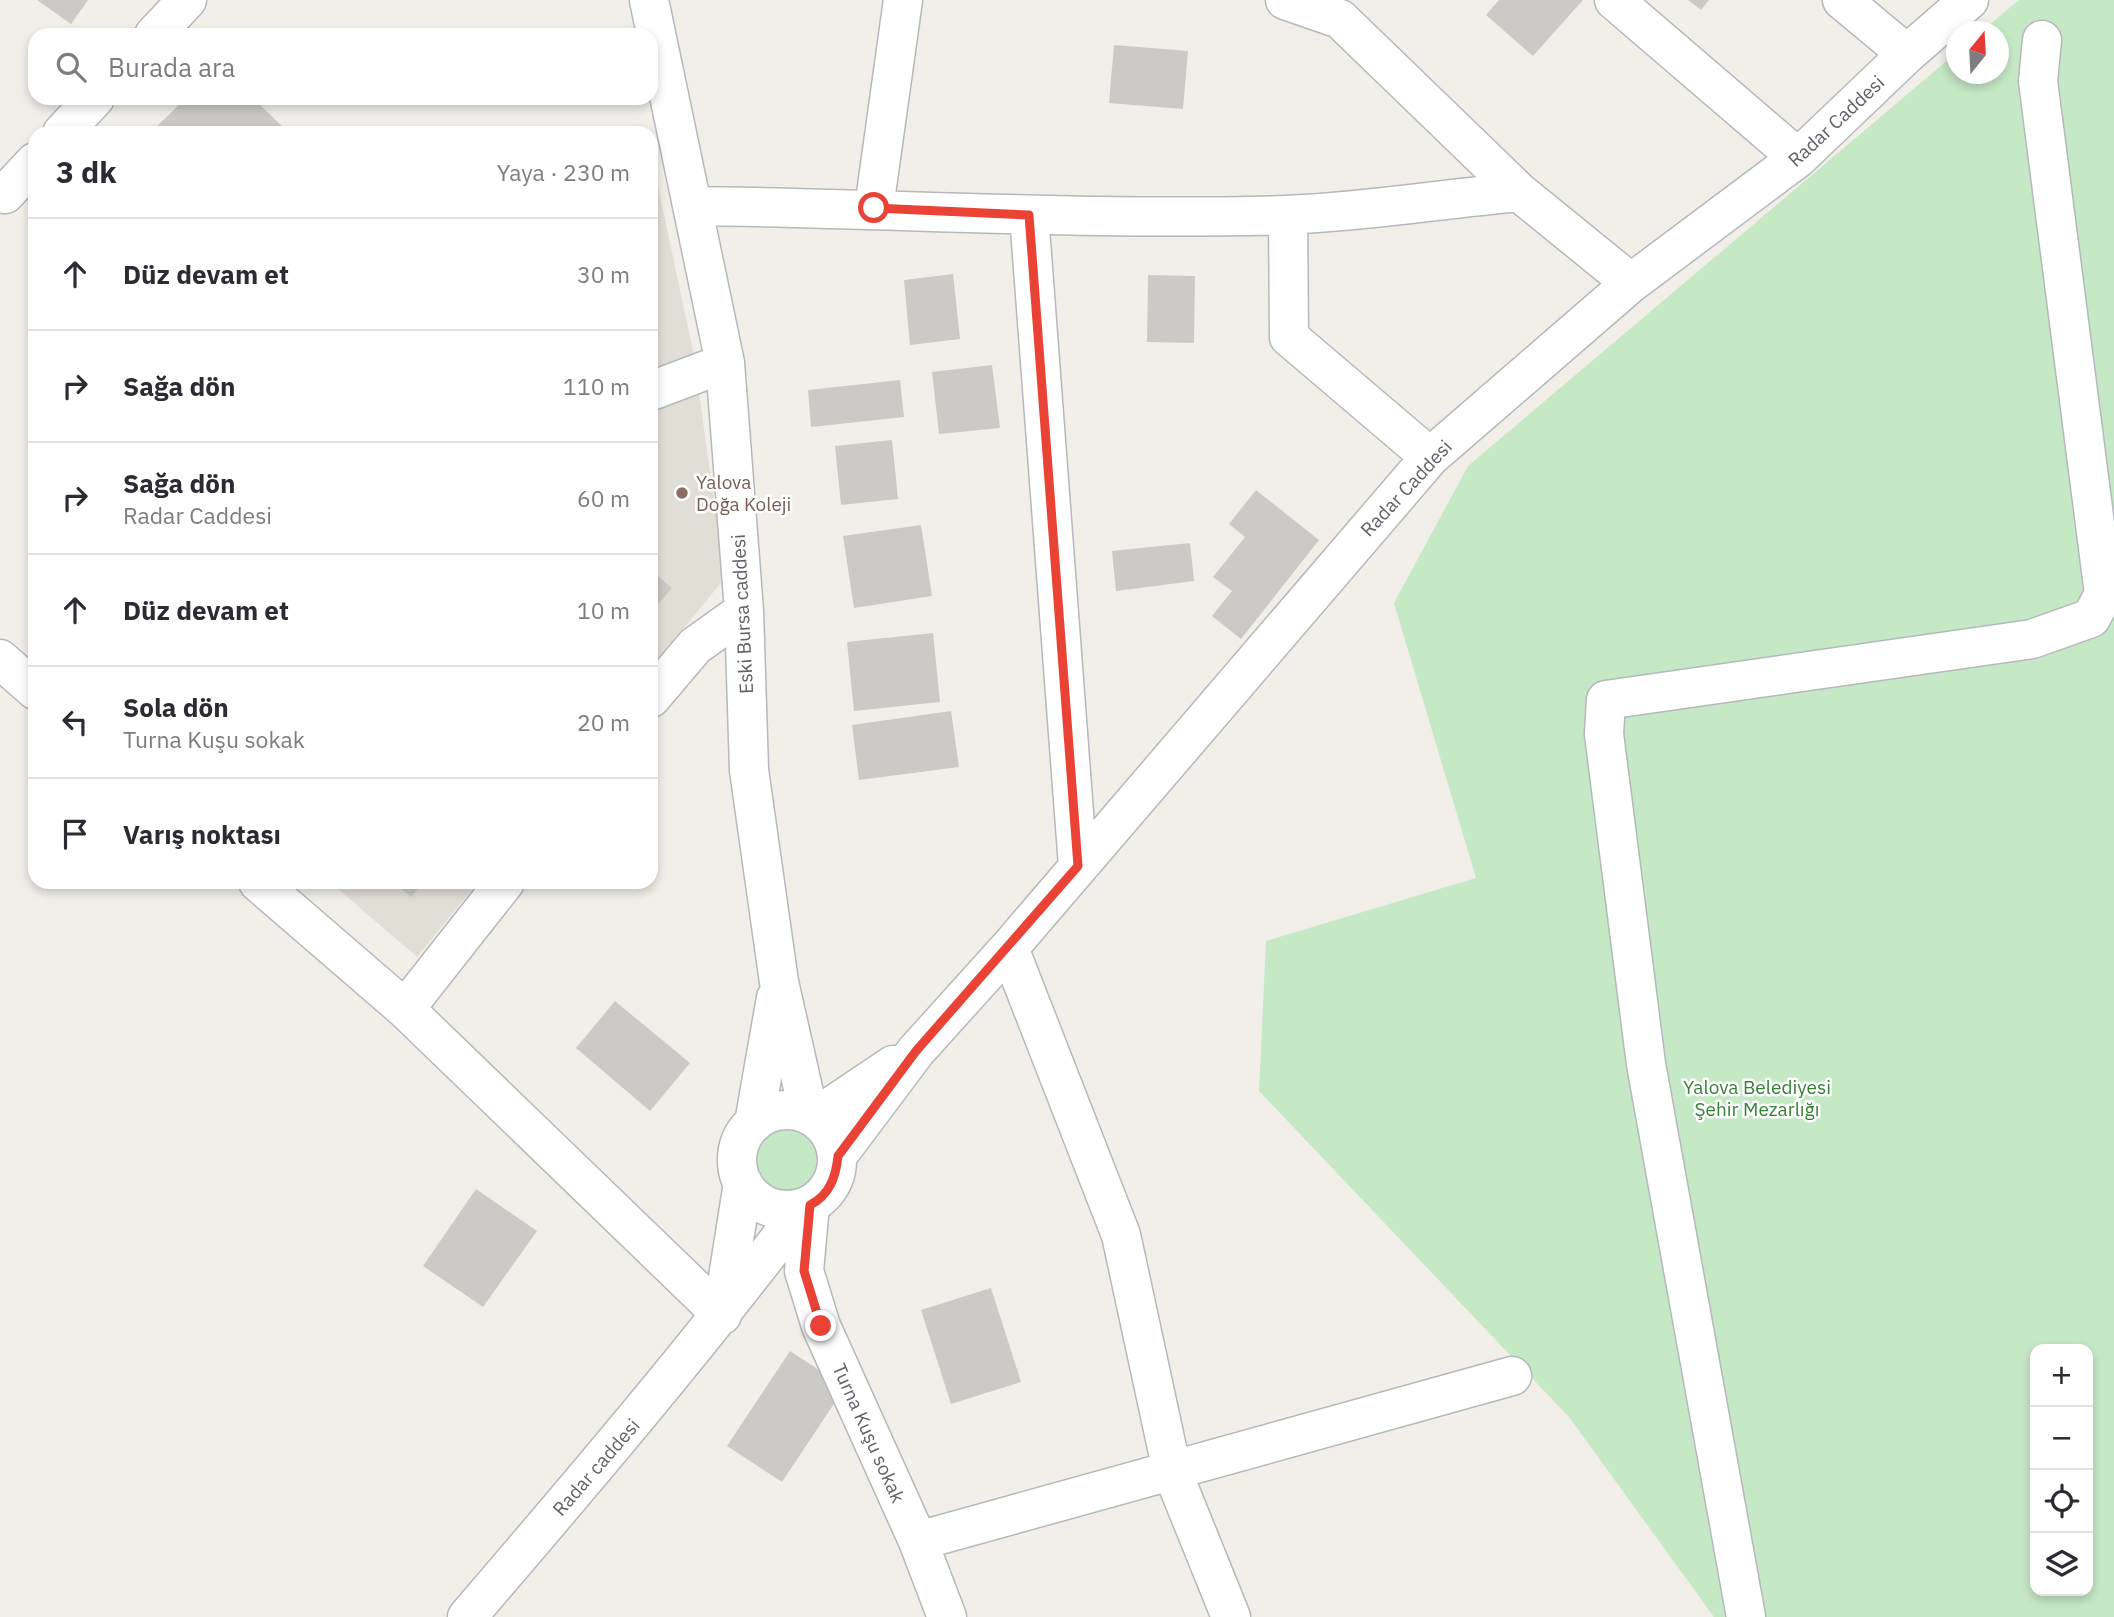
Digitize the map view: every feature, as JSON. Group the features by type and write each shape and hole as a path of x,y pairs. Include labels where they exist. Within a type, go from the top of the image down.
{"street":[{"path":"161,28 187,0"},
{"name":"Eski Bursa caddesi","path":"649,0 655,28"},
{"path":"874,208 903,0"},
{"path":"1285,0 1340,19 1519,192 1631,283"},
{"path":"1614,0 1798,159"},
{"path":"1842,0 1907,54"},
{"name":"Radar Caddesi","path":"838,1156 916,1051 1009,948 1430,457 1631,283 1798,159 1907,54 1969,0"},
{"path":"1746,1617 1646,1064 1604,734 1606,700 2032,639 2091,618 2104,594 2038,81 2042,40"},
{"name":"Eski Bursa caddesi","path":"658,43 725,363 744,611 749,770 779,982 811,1117"},
{"path":"69,126 88,105"},
{"path":"0,190 5,194 28,169"},
{"path":"692,206 874,208 1029,215 1288,215 1519,192"},
{"path":"1029,215 1078,866"},
{"path":"1288,215 1289,337 1430,457"},
{"path":"658,388 725,363"},
{"path":"658,690 695,646 744,611"},
{"path":"0,659 28,684"},
{"path":"266,889 405,1009 723,1315"},
{"path":"405,1009 499,889"},
{"path":"1009,948 1121,1235 1172,1471 1231,1617"},
{"name":"Eski Bursa caddesi","path":"754,1123 779,982"},
{"name":"Radar Caddesi","path":"811,1117 916,1051"},
{"path":"723,1315 743,1184 737,1158 740,1143 754,1123 775,1111 793,1111 811,1117 823,1125 833,1139 838,1156 836,1172 829,1188 807,1206 787,1210 771,1208 757,1201 743,1184"},
{"name":"Radar caddesi","path":"467,1617 636,1422 807,1206"},
{"name":"Turna Kuşu sokak","path":"807,1206 804,1271 821,1326 918,1541 947,1617"},
{"path":"918,1541 1512,1376"}],"shaded area":[{"name":"Yalova Doğa Koleji","path":"658,187 693,351 725,578 658,659"},
{"path":"338,889 472,889 417,957"}],"green space":[{"name":"Yalova Belediyesi Şehir Mezarlığı","path":"2019,0 2114,0 2114,1617 1714,1617 1569,1417 1259,1091 1266,941 1476,878 1394,603 1468,466 1946,61 1946,84 2009,84 2009,21 1994,21"},
{"path":"787,1129 810,1138 819,1161 810,1184 787,1193 764,1184 755,1161 764,1138"}],"building":[{"path":"37,0 88,0 71,24"},
{"path":"1499,0 1583,0 1533,56 1486,15"},
{"path":"1688,0 1709,0 1701,10"},
{"path":"1114,45 1188,51 1183,109 1109,103"},
{"path":"179,105 260,105 282,126 157,126"},
{"path":"953,274 960,339 910,345 904,280"},
{"path":"1148,275 1195,276 1194,343 1147,342"},
{"path":"992,365 1000,428 939,434 932,372"},
{"path":"900,380 904,417 811,427 808,390"},
{"path":"892,440 898,499 841,505 835,446"},
{"path":"1256,490 1319,540 1241,639 1212,616 1232,591 1213,577 1245,537 1229,524"},
{"path":"921,525 932,596 854,608 843,536"},
{"path":"1190,543 1194,581 1116,591 1112,551"},
{"path":"658,576 672,588 658,605"},
{"path":"933,633 940,702 854,711 847,642"},
{"path":"951,711 959,767 859,780 852,725"},
{"path":"401,889 418,889 411,897"},
{"path":"615,1001 690,1063 650,1111 576,1048"},
{"path":"476,1189 537,1231 483,1307 423,1266"},
{"path":"991,1288 1021,1382 951,1404 921,1310"},
{"path":"790,1351 845,1387 782,1482 727,1446"}],"place":[{"name":"Yalova Doğa Koleji","path":"682,493"}],"route":[{"path":"821,1326 804,1271 810,1205 818,1201 829,1188 836,1172 838,1156 916,1051 1009,948 1078,866 1029,215 874,208"}]}
